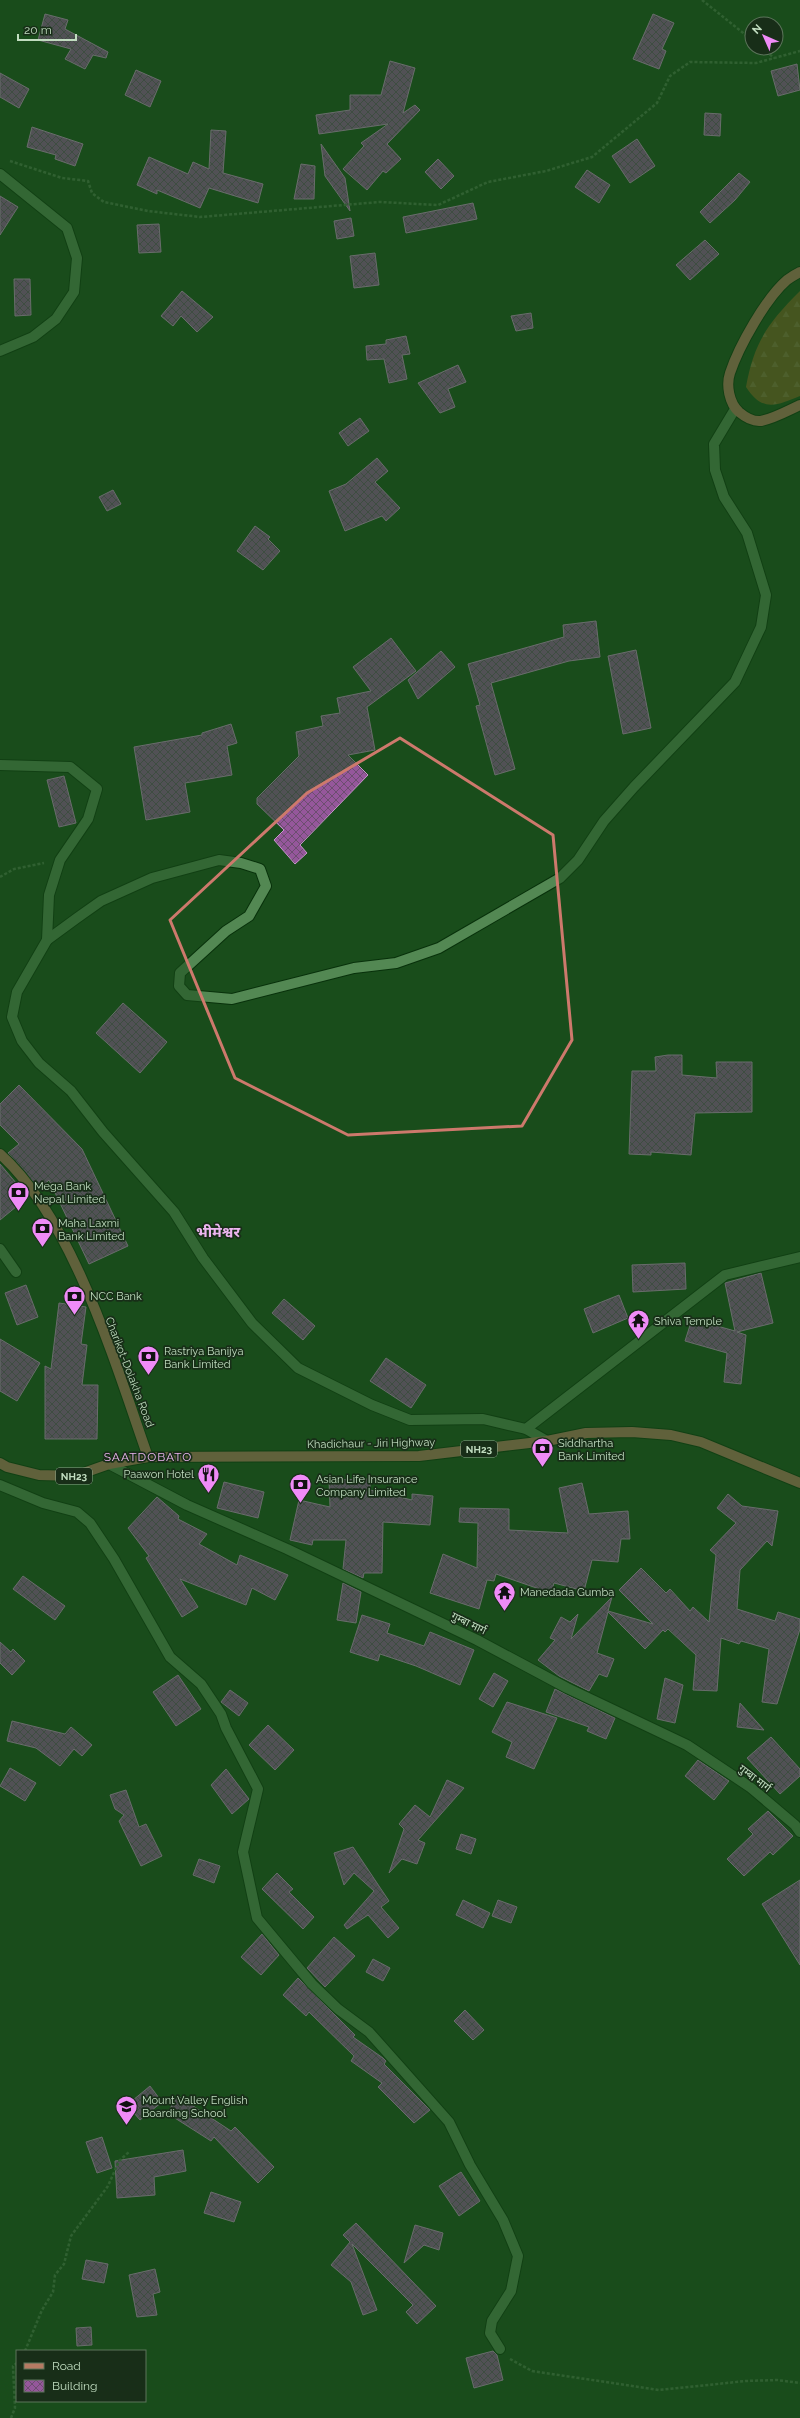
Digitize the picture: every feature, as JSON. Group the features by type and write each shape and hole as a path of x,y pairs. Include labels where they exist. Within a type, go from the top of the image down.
{"main road":[{"path":"800,272 787,280 764,308 730,373 730,396 735,409 747,419 759,421 775,417 800,405"},
{"name":"Charikot-Dolakha Road","path":"0,1154 30,1187 60,1235 96,1316 148,1457"},
{"name":"Khadichaur - Jiri Highway","path":"148,1457 419,1456 547,1441 586,1433 632,1432 671,1435 701,1442 800,1483"},
{"name":"NH23","path":"0,1463 7,1467 39,1475 76,1476 109,1464 148,1457"}],"street":[{"path":"0,174 67,228 77,258 74,292 56,318 33,337 0,350"},
{"path":"547,1441 526,1428 483,1419 410,1420 372,1405 298,1368 252,1323 203,1258 174,1212 103,1132 71,1091 39,1063 22,1041 12,1017 17,992 47,940 101,901 152,878 219,860 240,862 260,869 266,886 249,916 226,931 180,974 179,986 187,995 232,999 354,968 396,963 439,948 560,878 578,860 604,821 634,787 735,682 761,627 766,595 747,533 724,497 715,470 714,444 735,409"},
{"path":"0,765 70,767 97,789 88,819 60,860 49,895 47,940"},
{"path":"0,1249 16,1272"},
{"path":"526,1428 724,1275 800,1257"},
{"name":"गुम्बा मार्ग","path":"109,1464 187,1505 287,1550 477,1640 567,1688 687,1745 750,1787 795,1825 800,1832"},
{"path":"0,1485 43,1503 77,1512 90,1523 114,1559 170,1656 201,1684 221,1714 226,1728 258,1789 243,1852 257,1918 312,1984 338,2009 370,2032 449,2122 470,2165 503,2220 518,2256 511,2291 492,2321 490,2333 500,2349"}],"path":[{"path":"702,0 744,34"},
{"path":"5,159 62,178 88,181 92,193 104,202 148,212 200,217 380,202 438,204 488,182 546,171 592,157 657,102 670,76 690,62 756,63 800,51"},
{"path":"0,877 14,869 60,860"},
{"path":"25,2350 42,2310 53,2292 55,2275 64,2264 71,2236 108,2186 119,2161 129,2152"},
{"path":"500,2349 511,2359 532,2371 659,2390 746,2381 777,2380 800,2384"},
{"path":"11,2418 15,2408 13,2366 16,2364"}],"highlighted area":[{"path":"400,738 553,835 572,1040 522,1126 348,1135 235,1078 170,920 307,793"}],"green space":[{"path":"800,291 800,396 770,405 758,400 746,387 749,371 758,345 764,334 779,313"}],"building":[{"path":"45,14 68,20 65,29 108,52 106,58 93,55 85,69 65,59 71,49 38,40"},
{"path":"653,14 674,23 662,49 666,51 659,69 633,59"},
{"path":"390,61 415,68 403,113 415,105 420,110 387,144 401,159 386,173 383,171 367,190 343,169 364,146 361,143 388,124 319,134 316,115 350,110 350,95 381,95"},
{"path":"797,64 800,90 778,96 771,71"},
{"path":"136,70 161,81 150,107 125,95"},
{"path":"0,73 29,89 19,108 0,97"},
{"path":"705,113 721,114 720,136 704,135"},
{"path":"32,127 83,144 75,166 55,159 56,155 27,147"},
{"path":"211,130 226,131 223,173 263,184 258,203 209,188 200,208 157,190 157,194 137,185 149,157 188,174 193,162 209,169"},
{"path":"637,139 655,166 630,183 612,156"},
{"path":"321,144 345,178 350,211 325,176"},
{"path":"438,159 454,176 441,189 425,172"},
{"path":"301,164 315,166 314,199 294,199"},
{"path":"587,170 610,185 599,203 575,187"},
{"path":"739,173 750,182 735,200 710,223 700,212"},
{"path":"0,196 18,207 0,235"},
{"path":"473,203 477,219 406,233 403,217"},
{"path":"351,218 354,236 337,239 334,221"},
{"path":"159,224 161,252 139,253 137,225"},
{"path":"705,240 719,254 690,280 676,265"},
{"path":"375,253 379,285 354,288 350,256"},
{"path":"14,279 30,279 31,315 15,316"},
{"path":"182,291 213,317 197,332 181,316 173,326 161,316"},
{"path":"531,313 533,328 516,331 511,316"},
{"path":"406,336 410,354 402,355 407,379 389,383 384,359 367,360 366,346 386,344 386,340"},
{"path":"458,365 466,382 448,389 455,407 440,413 418,383"},
{"path":"360,418 369,431 348,446 339,433"},
{"path":"377,458 388,471 375,482 400,508 386,521 382,516 345,531 329,491 346,484"},
{"path":"113,490 121,504 107,511 99,497"},
{"path":"255,526 270,537 268,539 280,551 263,570 237,551"},
{"path":"596,621 600,657 569,661 491,683 515,769 495,775 476,706 480,705 468,664 564,637 563,625"},
{"path":"391,638 416,671 367,707 375,750 348,755 368,775 300,845 307,853 295,864 274,840 284,830 257,804 257,798 299,756 296,732 323,726 321,716 340,713 337,698 371,691 353,667"},
{"path":"636,650 651,728 623,734 608,656"},
{"path":"441,651 455,667 418,699 408,680"},
{"path":"231,724 237,743 227,746 232,775 185,783 190,812 146,820 134,747 202,735 202,733"},
{"path":"64,776 76,823 59,827 47,780"},
{"path":"123,1003 167,1042 140,1073 96,1033"},
{"path":"682,1055 682,1075 717,1078 716,1062 752,1062 752,1112 695,1113 691,1155 651,1152 651,1155 629,1154 632,1071 656,1071 655,1057"},
{"path":"19,1085 82,1149 128,1246 89,1264 49,1180 39,1189 8,1153 19,1144 0,1125 0,1104"},
{"path":"0,1164 28,1197 0,1220"},
{"path":"685,1263 686,1289 633,1292 632,1265"},
{"path":"761,1273 773,1323 737,1332 746,1335 741,1384 724,1382 727,1353 685,1341 692,1319 735,1331 725,1283"},
{"path":"26,1285 38,1317 17,1325 5,1293"},
{"path":"619,1295 628,1318 593,1333 584,1309"},
{"path":"284,1299 315,1326 303,1340 272,1313"},
{"path":"59,1303 86,1307 81,1344 87,1345 82,1385 98,1385 97,1439 45,1439 45,1366 51,1369"},
{"path":"0,1339 40,1363 17,1401 0,1391"},
{"path":"386,1358 426,1385 411,1408 370,1381"},
{"path":"370,1479 370,1490 412,1500 412,1494 433,1496 430,1525 383,1522 382,1573 364,1573 363,1578 343,1569 346,1540 313,1540 312,1545 290,1540 299,1500 330,1507 329,1480"},
{"path":"224,1482 264,1492 258,1518 217,1508"},
{"path":"582,1483 589,1514 628,1511 630,1539 621,1539 618,1562 592,1560 584,1591 554,1583 551,1593 496,1574 494,1581 487,1580 479,1609 430,1593 443,1554 477,1568 478,1523 459,1522 460,1508 509,1509 509,1530 568,1533 559,1488"},
{"path":"728,1494 742,1506 778,1511 772,1546 767,1541 740,1570 737,1609 775,1621 778,1612 800,1619 800,1629 777,1704 762,1702 769,1649 741,1641 739,1644 721,1638 717,1691 693,1690 696,1655 668,1629 665,1632 663,1630 645,1649 608,1612 597,1653 614,1659 607,1677 599,1674 589,1691 559,1676 538,1660 555,1640 550,1638 561,1617 570,1622 578,1614 571,1639 612,1597 608,1611 653,1624 619,1590 641,1568 666,1593 670,1589 690,1611 693,1607 709,1622 716,1555 710,1550 736,1523 717,1508"},
{"path":"157,1497 179,1516 178,1519 207,1534 199,1544 237,1565 240,1555 288,1575 275,1600 252,1588 246,1605 180,1579 198,1607 182,1617 146,1558 149,1556 128,1528"},
{"path":"23,1576 65,1606 55,1620 13,1589"},
{"path":"343,1583 361,1592 356,1623 337,1620"},
{"path":"362,1615 390,1624 387,1633 424,1646 430,1632 474,1650 460,1685 416,1666 380,1654 378,1661 350,1652"},
{"path":"0,1642 11,1652 13,1649 25,1661 12,1675 0,1663"},
{"path":"494,1673 508,1681 493,1707 479,1699"},
{"path":"178,1675 201,1709 176,1726 153,1692"},
{"path":"665,1678 683,1685 675,1723 657,1719"},
{"path":"555,1689 615,1718 606,1739 587,1731 589,1727 546,1712"},
{"path":"230,1690 248,1703 239,1716 221,1702"},
{"path":"507,1702 557,1718 534,1769 506,1757 512,1742 492,1732"},
{"path":"740,1703 764,1730 737,1727"},
{"path":"12,1721 65,1734 71,1727 92,1745 82,1756 74,1749 60,1766 36,1748 7,1741"},
{"path":"268,1725 294,1750 275,1770 249,1745"},
{"path":"771,1737 800,1769 800,1776 780,1794 747,1758"},
{"path":"698,1760 729,1781 714,1800 685,1776"},
{"path":"10,1768 36,1783 25,1801 0,1786"},
{"path":"226,1769 249,1799 232,1814 211,1785"},
{"path":"447,1780 464,1788 418,1840 425,1843 417,1864 402,1859 389,1873 404,1829 399,1824 415,1805 430,1817"},
{"path":"126,1790 139,1827 146,1824 162,1856 141,1866 119,1821 124,1815 115,1809 110,1795"},
{"path":"768,1811 793,1836 773,1855 770,1852 744,1876 727,1859 753,1834 748,1829"},
{"path":"461,1834 476,1839 471,1854 456,1849"},
{"path":"353,1847 389,1901 381,1907 399,1928 388,1938 368,1915 347,1929 344,1925 374,1891 354,1873 344,1885 334,1853"},
{"path":"199,1859 220,1866 214,1883 193,1875"},
{"path":"277,1873 293,1889 289,1892 314,1917 303,1929 262,1889"},
{"path":"800,1880 800,1965 762,1904"},
{"path":"463,1900 490,1913 483,1928 456,1915"},
{"path":"498,1900 517,1907 511,1923 492,1916"},
{"path":"262,1934 279,1955 261,1975 241,1957"},
{"path":"334,1937 355,1956 325,1987 307,1968"},
{"path":"373,1959 390,1968 383,1981 366,1972"},
{"path":"298,1978 355,2035 353,2037 386,2061 384,2064 430,2110 414,2123 378,2087 382,2083 351,2061 354,2056 309,2012 306,2016 283,1995"},
{"path":"465,2010 484,2030 473,2040 454,2021"},
{"path":"150,2086 162,2102 140,2120 127,2105"},
{"path":"178,2096 231,2131 235,2127 274,2167 258,2183 214,2137 211,2141 167,2113"},
{"path":"102,2137 112,2168 97,2173 86,2142"},
{"path":"183,2150 186,2171 154,2177 155,2195 117,2198 115,2161"},
{"path":"461,2172 480,2201 459,2216 439,2186"},
{"path":"211,2192 241,2202 234,2222 204,2213"},
{"path":"356,2223 436,2306 417,2324 406,2312 413,2305 352,2244 377,2310 363,2315 351,2282 331,2265 350,2242 343,2235"},
{"path":"415,2225 443,2233 439,2250 424,2245 404,2263"},
{"path":"86,2260 108,2264 104,2283 82,2279"},
{"path":"155,2269 160,2292 153,2294 157,2315 137,2317 129,2275"},
{"path":"91,2327 92,2345 77,2346 76,2328"},
{"path":"493,2351 497,2355 503,2380 474,2388 466,2358"}],"place":[{"name":"Mega Bank Nepal Limited","path":"19,1212"},
{"name":"Maha Laxmi Bank Limited","path":"43,1248"},
{"name":"NCC Bank","path":"75,1316"},
{"name":"Shiva Temple","path":"639,1340"},
{"name":"Rastriya Banijya Bank Limited","path":"149,1376"},
{"name":"Siddhartha Bank Limited","path":"543,1468"},
{"name":"Paawon Hotel","path":"209,1494"},
{"name":"Asian Life Insurance Company Limited","path":"301,1504"},
{"name":"Manedada Gumba","path":"504,1612"},
{"name":"Mount Valley English Boarding School","path":"127,2126"}],"district":[{"name":"भीमेश्वर","path":"218,1232"},
{"name":"SAATDOBATO","path":"148,1457"}]}
